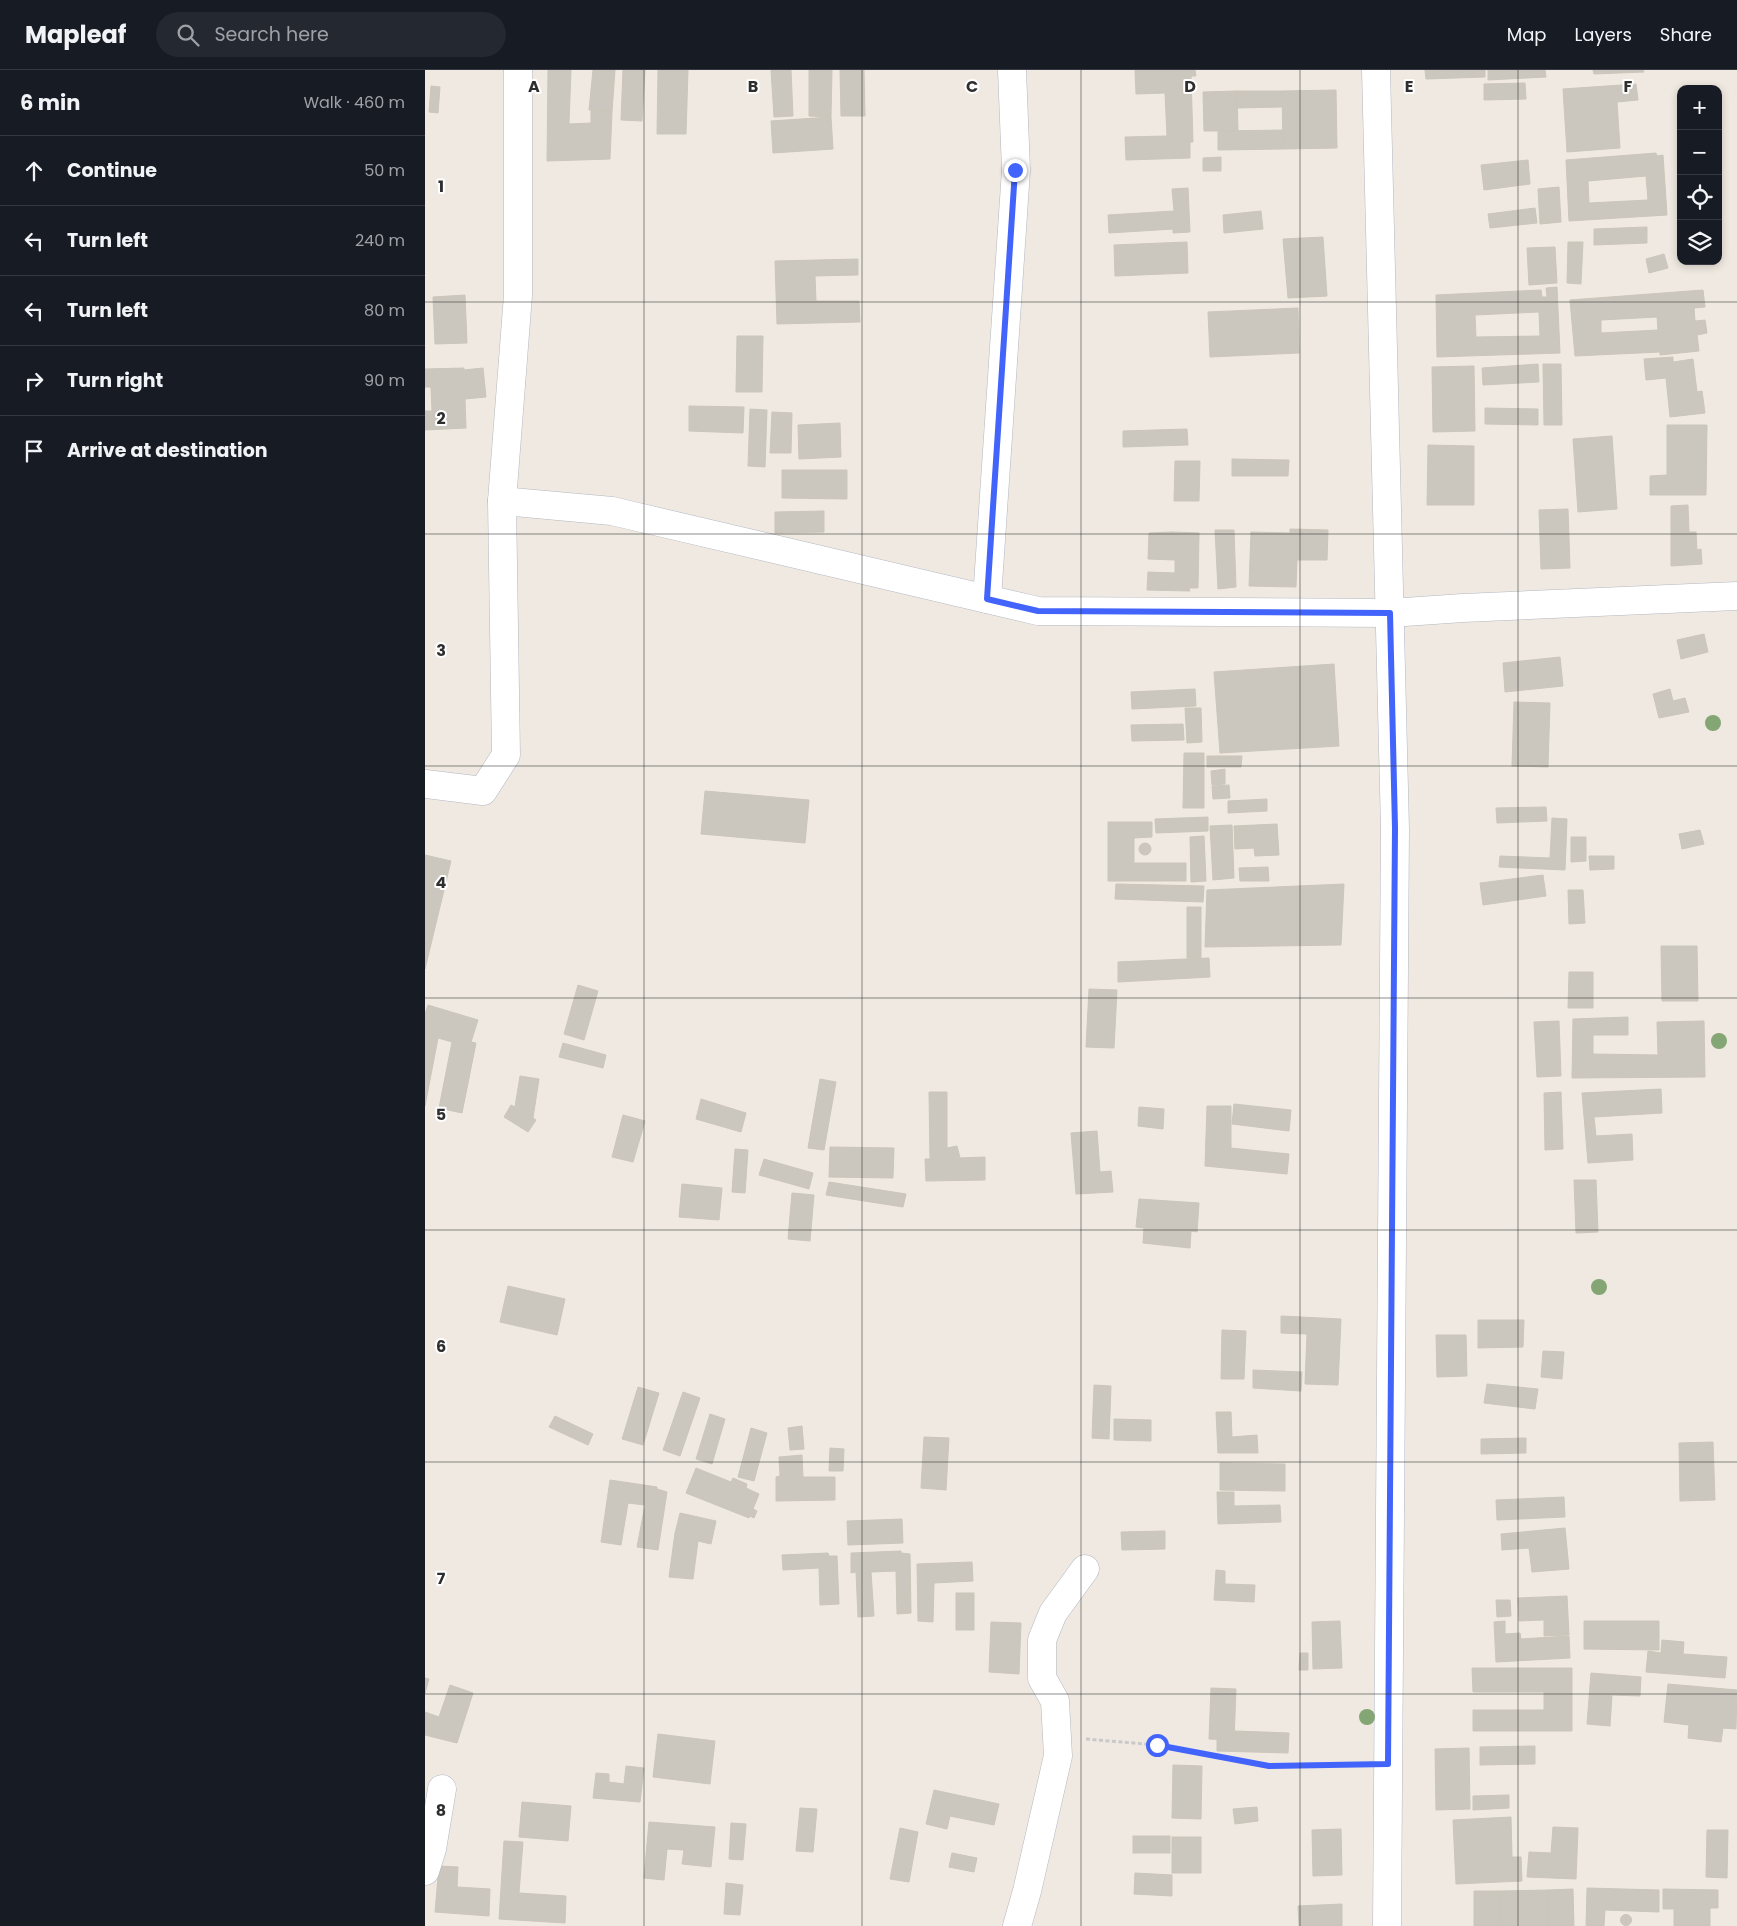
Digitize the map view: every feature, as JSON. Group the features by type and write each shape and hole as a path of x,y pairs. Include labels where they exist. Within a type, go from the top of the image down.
{"street":[{"path":"425,784 483,791 506,755 502,501 518,295 518,70"},
{"path":"987,599 1015,170 1012,70"},
{"path":"1376,70 1395,828 1387,1926"},
{"path":"502,501 612,511 1038,611 1390,613 1737,596"},
{"path":"1017,1926 1027,1891 1058,1756 1055,1701 1042,1678 1042,1640 1053,1613 1085,1569"},
{"path":"425,1870 432,1849 442,1789"}],"path":[{"path":"1057,1737 1157,1745 1269,1766 1388,1764"}],"building":[{"path":"548,70 571,70 569,124 591,123 591,111 612,112 610,159 547,161"},
{"path":"593,70 615,70 612,112 589,110"},
{"path":"623,70 645,70 642,121 621,120"},
{"path":"658,70 688,70 686,134 657,134"},
{"path":"771,70 791,70 793,116 774,117"},
{"path":"809,70 832,70 831,117 809,116"},
{"path":"840,70 864,70 865,116 841,116"},
{"path":"1135,70 1195,70 1196,76 1191,76 1193,142 1190,142 1190,158 1126,160 1125,137 1167,136 1165,93 1136,94"},
{"path":"1425,70 1485,70 1485,77 1426,79"},
{"path":"1488,70 1545,70 1546,77 1488,80"},
{"path":"1593,70 1643,70 1644,72 1594,74"},
{"path":"1525,83 1526,99 1484,100 1484,84"},
{"path":"1636,84 1638,100 1617,102 1620,148 1567,152 1563,89"},
{"path":"431,86 440,87 438,113 429,112"},
{"path":"1336,90 1337,148 1283,149 1282,91"},
{"path":"1237,91 1238,131 1204,131 1203,92"},
{"path":"1237,91 1282,91 1282,107 1237,108"},
{"path":"831,117 833,149 773,153 771,121"},
{"path":"1283,130 1283,149 1218,150 1218,131"},
{"path":"1656,153 1657,156 1663,155 1667,215 1569,221 1566,160","holes":["1646,176 1648,200 1589,203 1588,181"]},
{"path":"1221,157 1221,171 1203,171 1203,158"},
{"path":"1528,160 1530,184 1484,190 1481,165"},
{"path":"1559,187 1561,222 1540,224 1538,189"},
{"path":"1188,188 1190,232 1173,233 1173,229 1109,233 1108,215 1174,211 1172,189"},
{"path":"1535,208 1537,223 1490,228 1488,214"},
{"path":"1261,211 1263,229 1224,233 1223,215"},
{"path":"1647,227 1647,243 1594,245 1594,229"},
{"path":"1323,237 1327,296 1288,298 1283,239"},
{"path":"1187,242 1188,273 1115,276 1114,245"},
{"path":"1568,242 1583,242 1581,284 1567,283"},
{"path":"1555,247 1557,283 1529,285 1527,248"},
{"path":"1664,254 1668,268 1649,273 1646,259"},
{"path":"858,259 858,275 815,276 816,301 859,301 860,322 777,324 775,261"},
{"path":"1557,287 1560,353 1437,357 1436,295 1541,290 1542,297 1547,297 1546,288","holes":["1539,312 1540,336 1476,337 1475,315"]},
{"path":"1703,290 1705,307 1694,308 1695,321 1705,320 1707,333 1697,335 1699,351 1660,355 1660,352 1575,356 1570,300","holes":["1657,317 1658,330 1601,333 1601,320"]},
{"path":"465,295 467,343 435,344 433,297"},
{"path":"1298,308 1299,353 1210,357 1208,312"},
{"path":"737,336 763,336 762,392 736,392"},
{"path":"1673,357 1673,362 1693,359 1697,392 1702,391 1705,413 1670,417 1666,378 1646,380 1644,359"},
{"path":"1538,364 1539,382 1483,385 1482,368"},
{"path":"1543,364 1561,364 1562,425 1544,425"},
{"path":"1474,366 1475,431 1433,432 1432,367"},
{"path":"464,368 464,370 483,368 486,397 465,399 466,428 425,430 425,411 432,411 431,387 425,387 425,369"},
{"path":"689,406 744,407 743,433 689,431"},
{"path":"1485,408 1538,409 1538,425 1485,424"},
{"path":"750,409 767,410 765,467 748,466"},
{"path":"772,412 792,413 791,453 770,453"},
{"path":"840,423 841,457 799,459 798,425"},
{"path":"1667,425 1707,425 1706,495 1650,495 1650,476 1667,475"},
{"path":"1187,429 1188,445 1123,447 1123,431"},
{"path":"1612,436 1617,509 1578,512 1573,439"},
{"path":"1428,445 1474,446 1474,505 1427,505"},
{"path":"1232,459 1289,460 1288,476 1232,476"},
{"path":"1175,461 1200,461 1199,501 1174,501"},
{"path":"782,470 847,470 847,499 782,498"},
{"path":"1688,505 1689,532 1696,532 1697,550 1701,549 1702,564 1671,566 1671,506"},
{"path":"1568,509 1570,568 1541,569 1539,510"},
{"path":"824,511 824,532 775,533 775,512"},
{"path":"1290,529 1328,530 1327,560 1297,560 1296,587 1249,586 1251,532 1290,533"},
{"path":"1215,530 1234,530 1236,587 1218,589"},
{"path":"1149,533 1199,533 1198,588 1189,588 1190,591 1147,590 1148,572 1175,573 1175,560 1148,559"},
{"path":"1704,634 1708,652 1681,659 1677,640"},
{"path":"1560,657 1563,686 1505,692 1503,663"},
{"path":"1334,664 1339,746 1220,753 1214,672"},
{"path":"1195,689 1196,706 1132,709 1131,692"},
{"path":"1670,689 1673,701 1685,698 1689,712 1659,718 1653,694"},
{"path":"1514,702 1550,703 1548,767 1512,766"},
{"path":"1185,708 1201,708 1202,742 1187,743"},
{"path":"1183,724 1184,740 1132,741 1131,725"},
{"path":"1184,753 1204,753 1204,808 1183,808"},
{"path":"1207,756 1242,756 1241,767 1207,767"},
{"path":"1225,769 1225,784 1212,785 1211,771"},
{"path":"1229,785 1230,798 1213,799 1212,786"},
{"path":"705,791 809,800 805,843 701,834"},
{"path":"1267,799 1267,811 1228,813 1228,801"},
{"path":"1546,807 1547,821 1497,823 1496,808"},
{"path":"1208,817 1208,831 1156,833 1155,819"},
{"path":"1552,818 1567,819 1565,870 1499,867 1500,856 1550,858"},
{"path":"1108,822 1152,822 1152,837 1134,838 1134,863 1186,863 1186,881 1108,881"},
{"path":"1277,824 1279,855 1255,856 1254,848 1235,849 1234,826"},
{"path":"1232,825 1234,878 1213,880 1210,826"},
{"path":"1700,830 1704,844 1682,849 1679,834"},
{"path":"1204,836 1206,881 1191,882 1190,837"},
{"path":"1571,837 1586,837 1586,861 1571,862"},
{"path":"1145,843 1151,849 1145,855 1139,849"},
{"path":"425,855 451,861 425,969"},
{"path":"1589,856 1614,856 1614,869 1590,870"},
{"path":"1268,867 1269,881 1240,881 1239,868"},
{"path":"1543,875 1546,896 1483,905 1480,883"},
{"path":"1116,884 1204,886 1203,902 1115,899"},
{"path":"1344,884 1341,945 1205,947 1207,890"},
{"path":"1568,890 1583,890 1585,923 1569,924"},
{"path":"1187,907 1201,907 1201,958 1187,958"},
{"path":"1661,946 1697,946 1698,1001 1662,1001"},
{"path":"1209,958 1210,977 1118,982 1118,962"},
{"path":"1569,972 1593,972 1593,1008 1568,1008"},
{"path":"578,985 598,991 584,1040 564,1034"},
{"path":"1089,989 1117,990 1114,1048 1086,1047"},
{"path":"428,1005 478,1020 471,1042 476,1043 462,1113 439,1108 452,1042 438,1038 425,1106 425,1014"},
{"path":"1628,1017 1628,1035 1593,1035 1593,1054 1658,1055 1657,1022 1704,1021 1705,1077 1572,1078 1573,1019"},
{"path":"1559,1021 1561,1076 1537,1077 1534,1022"},
{"path":"563,1043 606,1055 603,1068 559,1057"},
{"path":"520,1076 539,1079 533,1118 536,1120 528,1132 504,1117 511,1105 515,1107"},
{"path":"820,1079 836,1082 824,1150 808,1148"},
{"path":"1661,1089 1662,1113 1594,1117 1596,1136 1632,1134 1633,1160 1588,1163 1582,1093"},
{"path":"929,1092 947,1092 947,1148 957,1146 960,1158 985,1157 985,1180 926,1181 925,1159 930,1159"},
{"path":"1561,1092 1563,1149 1545,1150 1544,1093"},
{"path":"701,1099 746,1113 741,1132 696,1119"},
{"path":"1234,1104 1291,1110 1289,1131 1232,1124"},
{"path":"1207,1106 1231,1106 1231,1148 1289,1154 1287,1174 1205,1166"},
{"path":"1139,1107 1164,1109 1163,1129 1138,1126"},
{"path":"623,1115 645,1121 633,1162 612,1157"},
{"path":"1097,1131 1100,1172 1111,1171 1113,1192 1076,1194 1071,1133"},
{"path":"830,1147 894,1148 893,1178 829,1177"},
{"path":"735,1149 748,1150 745,1193 732,1192"},
{"path":"764,1159 813,1173 809,1189 759,1175"},
{"path":"1574,1180 1596,1180 1598,1232 1576,1233"},
{"path":"829,1182 906,1194 903,1207 826,1195"},
{"path":"682,1184 722,1188 719,1220 679,1217"},
{"path":"792,1193 814,1195 810,1241 788,1239"},
{"path":"1139,1199 1199,1203 1197,1232 1191,1231 1190,1248 1143,1243 1144,1228 1136,1227"},
{"path":"508,1286 565,1299 557,1335 500,1322"},
{"path":"1281,1316 1341,1319 1338,1385 1305,1384 1307,1334 1281,1333"},
{"path":"1478,1320 1524,1320 1523,1347 1478,1348"},
{"path":"1222,1330 1246,1331 1244,1379 1221,1379"},
{"path":"1436,1335 1466,1335 1467,1376 1437,1377"},
{"path":"1543,1351 1564,1352 1562,1379 1541,1377"},
{"path":"1253,1370 1302,1372 1301,1391 1253,1388"},
{"path":"1487,1384 1538,1389 1535,1409 1484,1403"},
{"path":"1094,1385 1111,1386 1109,1439 1092,1438"},
{"path":"638,1387 659,1393 643,1445 622,1439"},
{"path":"683,1392 700,1398 680,1456 663,1450"},
{"path":"1216,1412 1231,1412 1232,1437 1257,1435 1258,1453 1218,1453"},
{"path":"710,1414 725,1419 712,1464 696,1459"},
{"path":"555,1416 593,1434 588,1445 549,1427"},
{"path":"1114,1419 1151,1420 1151,1441 1114,1440"},
{"path":"802,1426 804,1449 790,1450 788,1428"},
{"path":"751,1428 767,1433 754,1481 738,1477"},
{"path":"924,1437 949,1438 946,1490 921,1488"},
{"path":"1526,1438 1526,1453 1481,1454 1481,1439"},
{"path":"1713,1442 1715,1500 1680,1501 1679,1443"},
{"path":"830,1448 844,1449 843,1471 829,1471"},
{"path":"802,1455 803,1477 835,1477 835,1500 776,1501 776,1477 780,1476 779,1457"},
{"path":"1220,1463 1285,1464 1285,1491 1220,1490"},
{"path":"696,1468 731,1482 733,1478 747,1484 746,1488 759,1494 753,1509 757,1511 754,1518 750,1516 749,1518 686,1493"},
{"path":"610,1480 657,1487 657,1489 667,1492 658,1550 637,1547 645,1505 628,1503 621,1545 601,1542"},
{"path":"1217,1492 1234,1492 1234,1506 1280,1505 1281,1522 1218,1524"},
{"path":"1564,1497 1565,1517 1497,1520 1496,1500"},
{"path":"680,1513 716,1521 711,1544 698,1541 693,1579 669,1577 675,1533"},
{"path":"902,1519 903,1543 848,1545 847,1521"},
{"path":"1565,1528 1569,1569 1532,1572 1529,1548 1502,1550 1501,1534"},
{"path":"1165,1531 1165,1549 1122,1550 1121,1532"},
{"path":"901,1551 901,1553 910,1554 911,1613 897,1614 896,1571 871,1572 874,1616 858,1617 856,1572 851,1573 851,1553"},
{"path":"828,1553 829,1556 837,1556 839,1604 820,1605 819,1568 783,1570 782,1555"},
{"path":"972,1562 973,1581 934,1583 933,1622 918,1621 917,1564"},
{"path":"1216,1570 1225,1571 1225,1584 1255,1585 1254,1602 1214,1600"},
{"path":"956,1593 974,1593 974,1630 956,1630"},
{"path":"1567,1596 1569,1635 1544,1636 1544,1620 1519,1621 1518,1598"},
{"path":"1496,1600 1510,1600 1511,1616 1497,1617"},
{"path":"1340,1621 1342,1668 1313,1669 1312,1622"},
{"path":"1505,1621 1505,1634 1520,1633 1521,1639 1569,1636 1570,1658 1496,1662 1494,1622"},
{"path":"1584,1621 1659,1621 1659,1650 1584,1649"},
{"path":"991,1622 1021,1623 1019,1674 989,1672"},
{"path":"1662,1640 1684,1642 1683,1654 1727,1657 1725,1678 1646,1672 1648,1651 1661,1653"},
{"path":"1300,1653 1308,1653 1308,1670 1299,1670"},
{"path":"1472,1668 1572,1668 1572,1731 1473,1731 1473,1710 1544,1710 1544,1692 1473,1692"},
{"path":"1591,1673 1641,1677 1640,1696 1612,1695 1610,1726 1587,1724"},
{"path":"425,1678 429,1679 425,1693"},
{"path":"1668,1684 1737,1690 1736,1729 1723,1728 1721,1742 1688,1738 1689,1725 1664,1722"},
{"path":"450,1685 473,1693 457,1743 425,1735 425,1712 439,1717"},
{"path":"1211,1688 1236,1689 1234,1740 1209,1739"},
{"path":"1235,1731 1289,1733 1288,1753 1217,1751 1217,1739 1234,1740"},
{"path":"658,1734 715,1741 710,1784 653,1777"},
{"path":"1535,1746 1535,1764 1480,1765 1480,1747"},
{"path":"1469,1748 1470,1809 1436,1810 1435,1749"},
{"path":"1173,1765 1202,1766 1201,1819 1172,1818"},
{"path":"626,1766 644,1768 640,1802 593,1798 596,1773 609,1774 609,1782 624,1784"},
{"path":"934,1790 999,1804 994,1825 950,1816 947,1829 926,1824"},
{"path":"1509,1795 1509,1808 1473,1810 1473,1796"},
{"path":"522,1802 571,1806 568,1841 519,1837"},
{"path":"1257,1807 1258,1821 1235,1824 1233,1809"},
{"path":"800,1808 817,1809 813,1852 796,1851"},
{"path":"1511,1817 1512,1857 1521,1857 1522,1881 1456,1884 1453,1820"},
{"path":"649,1822 715,1827 711,1867 682,1864 684,1850 667,1849 664,1880 644,1878"},
{"path":"731,1823 746,1824 743,1860 729,1859"},
{"path":"1553,1827 1578,1828 1576,1879 1527,1877 1529,1852 1551,1853"},
{"path":"900,1828 918,1832 909,1882 890,1879"},
{"path":"1341,1829 1342,1875 1313,1876 1312,1830"},
{"path":"1707,1830 1728,1830 1727,1878 1706,1877"},
{"path":"1133,1836 1170,1836 1170,1853 1133,1853"},
{"path":"1172,1837 1201,1837 1201,1873 1172,1873"},
{"path":"504,1841 523,1842 519,1893 566,1896 565,1923 499,1919"},
{"path":"952,1853 977,1858 974,1872 949,1867"},
{"path":"439,1866 458,1867 457,1887 490,1889 489,1916 435,1912"},
{"path":"1135,1873 1172,1875 1172,1896 1134,1894"},
{"path":"726,1883 743,1885 740,1915 724,1914"},
{"path":"1587,1888 1659,1890 1659,1912 1605,1910 1604,1926 1586,1926"},
{"path":"1573,1889 1574,1926 1548,1926 1548,1890"},
{"path":"1663,1889 1718,1890 1718,1908 1710,1908 1710,1926 1674,1926 1674,1909 1663,1909"},
{"path":"1548,1890 1548,1926 1501,1926 1500,1891"},
{"path":"1474,1891 1500,1891 1501,1926 1474,1926"},
{"path":"1342,1904 1342,1926 1299,1926 1298,1906"},
{"path":"1626,1914 1632,1920 1626,1926 1620,1920"}],"route":[{"path":"1015,170 987,599 1038,611 1390,613 1395,828 1388,1764 1269,1766 1157,1745"}]}
